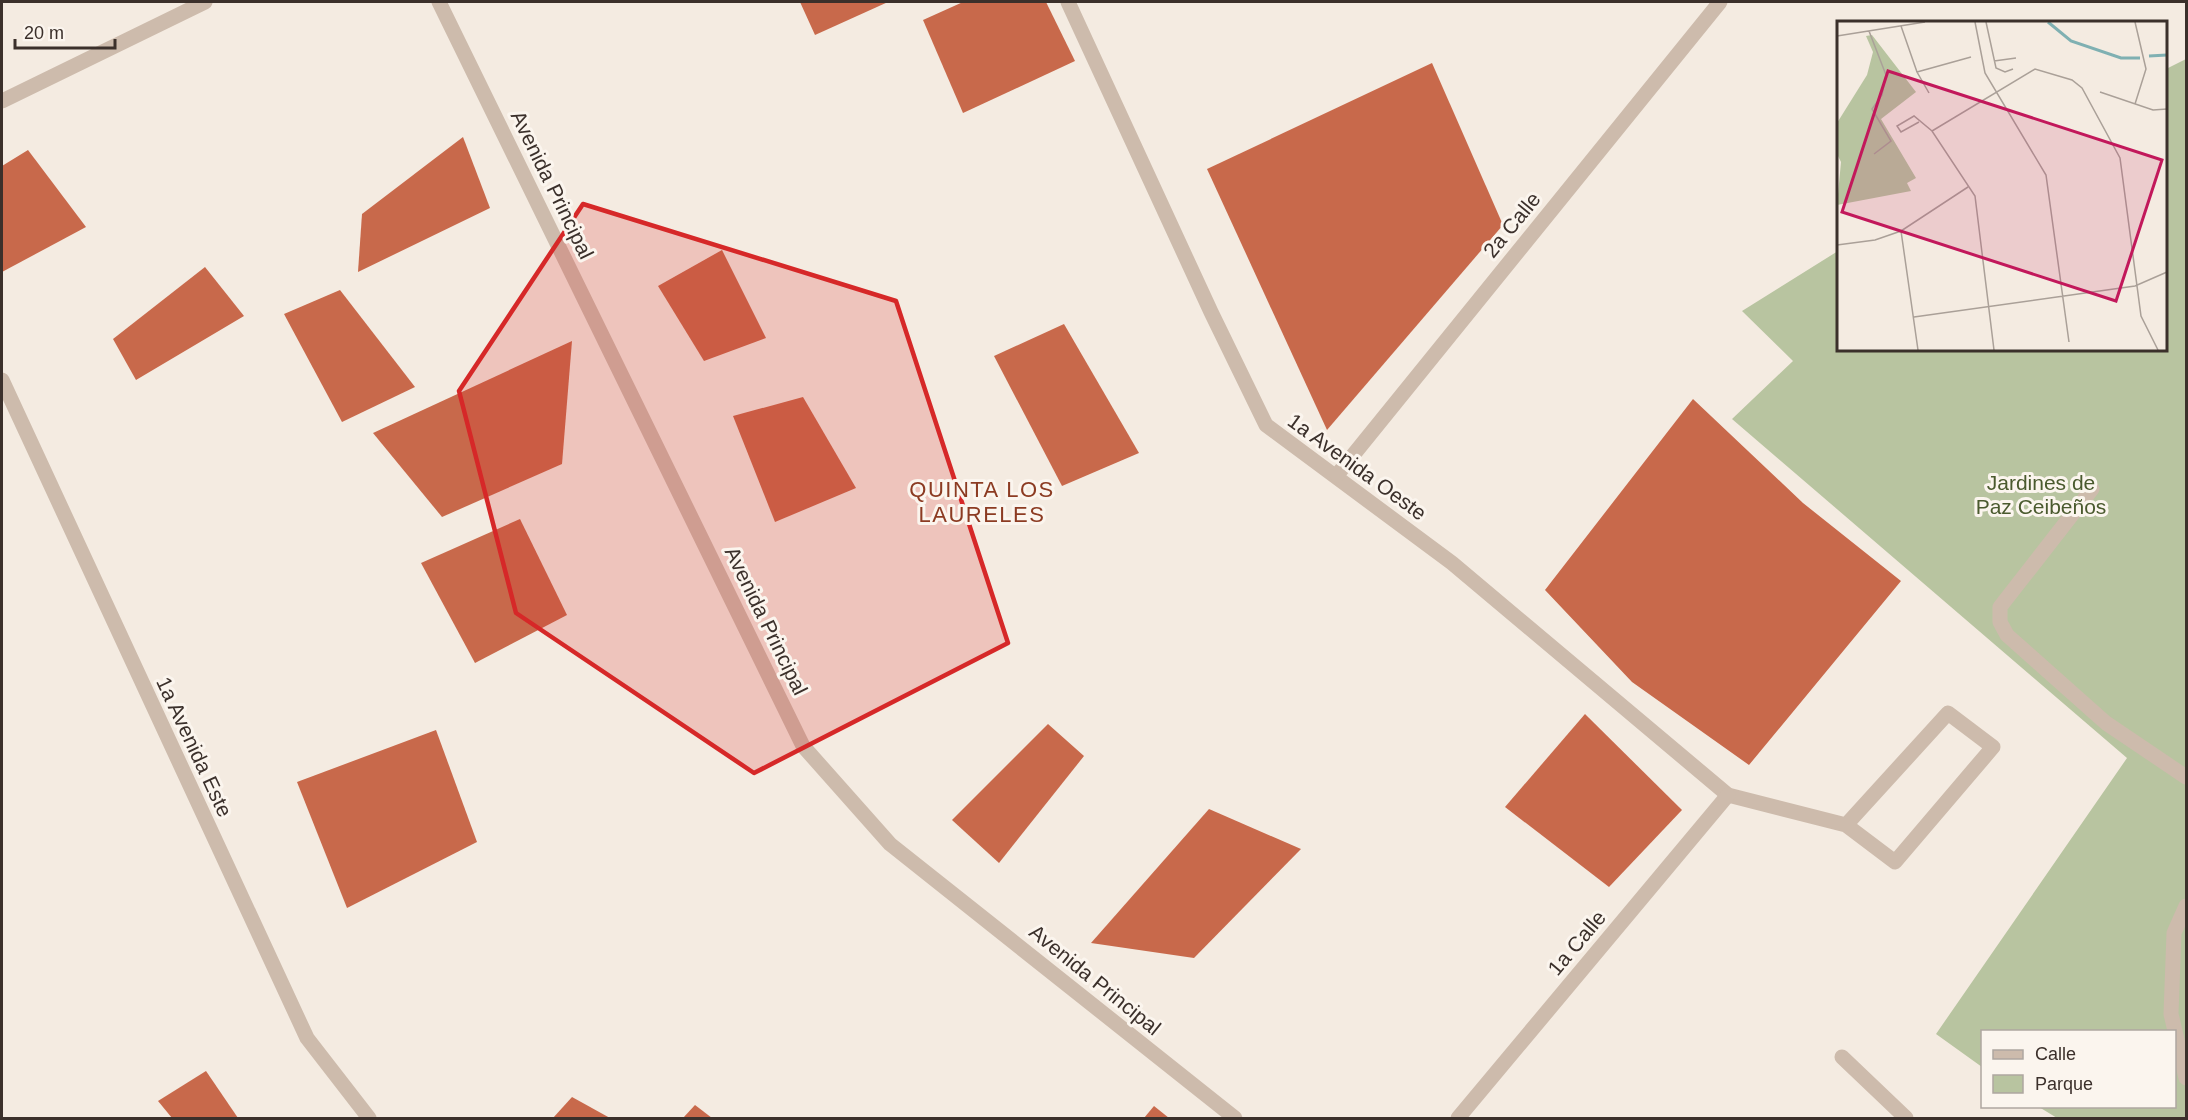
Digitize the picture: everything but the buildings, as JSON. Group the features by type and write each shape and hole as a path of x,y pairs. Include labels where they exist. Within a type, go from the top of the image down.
{"street":[{"path":"2,101 205,2"},
{"name":"Avenida Principal","path":"439,2 803,746 890,843 1235,1119"},
{"name":"1a Avenida Oeste","path":"1068,2 1210,312 1266,425 1452,563 1728,795"},
{"name":"2a Calle","path":"1336,475 1720,2"},
{"name":"1a Avenida Este","path":"2,380 306,1038 369,1119"},
{"path":"2092,489 2000,607 2000,622 2007,635 2106,723 2187,777"},
{"path":"1728,795 1846,825 1895,862 1993,747 1948,713 1846,825"},
{"name":"1a Calle","path":"1458,1119 1728,795"},
{"path":"2175,1030 2171,1014 2174,933 2187,906"},
{"path":"2176,1034 2187,1078"},
{"path":"1842,1057 1906,1119"}],"highlighted area":[{"path":"583,204 896,301 1008,643 754,773 516,613 459,391"}],"green space":[{"name":"Jardines de Paz Ceibeños","path":"2186,59 2186,1118 2057,1118 2041,1108 2176,1108 2176,1030 1981,1030 1981,1066 1936,1034 2127,758 1732,419 1793,361 1742,311 1837,252 1837,351 2167,351 2167,68"}],"district":[{"name":"QUINTA LOS LAURELES","path":"982,502"}]}
